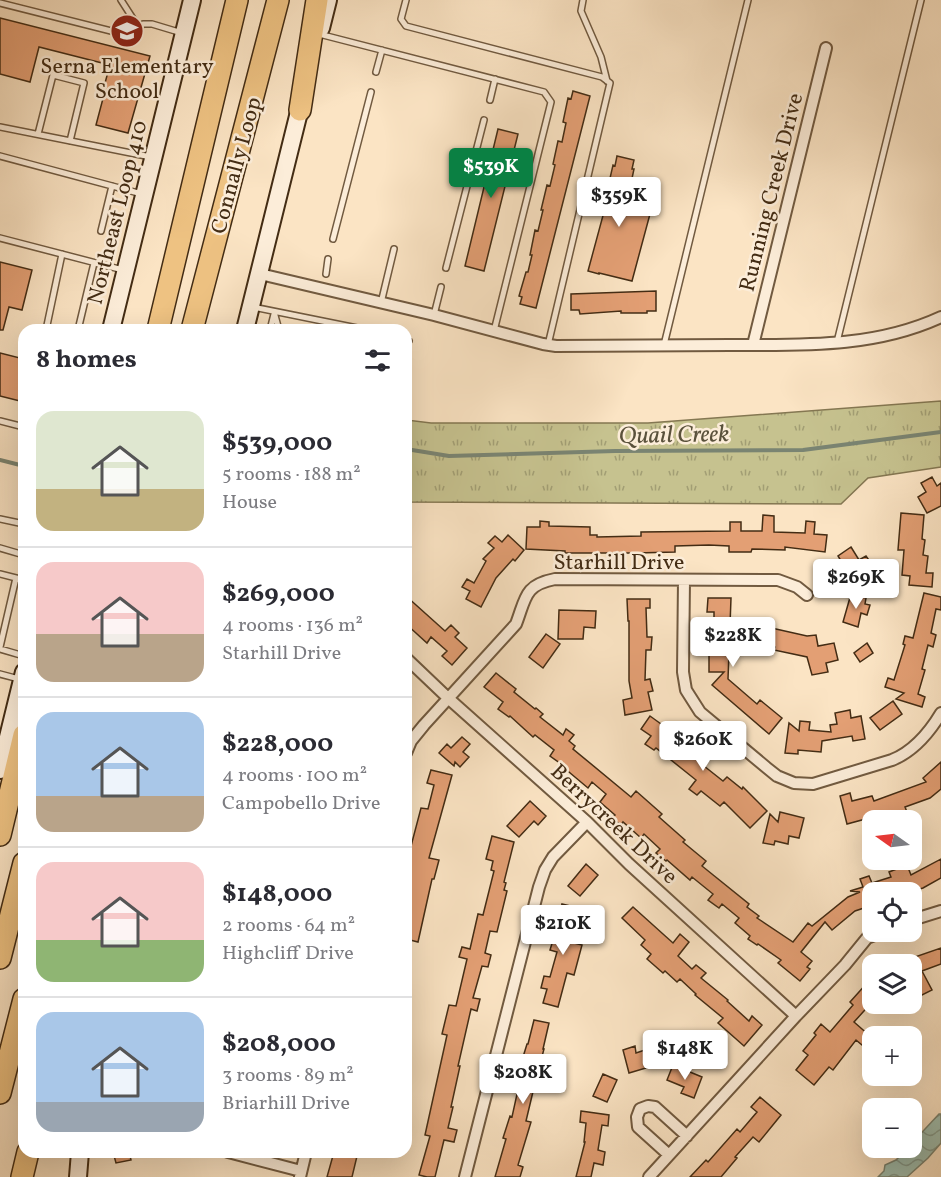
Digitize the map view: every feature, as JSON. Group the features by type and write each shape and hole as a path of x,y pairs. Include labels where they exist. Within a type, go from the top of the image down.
{"highway":[{"name":"Connally Loop","path":"159,324 237,0"},
{"name":"Connally Loop","path":"194,324 278,0"},
{"path":"300,110 317,0"},
{"path":"151,324 188,208"},
{"path":"0,835 18,760"},
{"path":"0,958 18,887"},
{"path":"0,1093 18,1022"},
{"path":"22,1177 27,1158"}],"main road":[{"name":"Northeast Loop 410","path":"112,324 192,0"},
{"path":"247,324 328,0"},
{"path":"0,770 18,696"},
{"path":"78,1177 80,1158"}],"street":[{"name":"Running Creek Drive","path":"753,345 826,48"},
{"path":"260,274 434,315 548,345 810,345 860,341 894,334 941,317"},
{"name":"Starhill Drive","path":"412,740 516,624 521,606 529,591 542,581 555,579 778,580 797,587 807,595"},
{"path":"684,580 683,672 686,690 700,712 777,776 794,783 813,783 892,760 919,743 941,713"},
{"name":"Berrycreek Drive","path":"412,664 796,1016"},
{"path":"465,1177 539,887 545,870 554,857 587,822"},
{"path":"922,917 941,911"},
{"path":"649,1177 864,942"},
{"path":"669,1155 638,1127 637,1117 640,1109 648,1106 655,1107 687,1136"},
{"path":"248,1158 301,1174 305,1158"}],"lane":[{"path":"121,0 139,28"},
{"path":"126,8 128,0"},
{"path":"406,0 401,19 406,26 602,77 607,81"},
{"path":"548,345 610,83 607,81 601,57 581,12 583,0"},
{"path":"664,345 748,0"},
{"path":"836,343 921,0"},
{"path":"0,3 127,35 143,24 152,24 183,33"},
{"path":"320,34 544,92 551,102 494,331"},
{"path":"376,72 382,50"},
{"path":"38,134 53,75 84,83 70,141"},
{"path":"490,100 495,79"},
{"path":"333,239 371,92"},
{"path":"446,268 484,120"},
{"path":"0,127 153,158"},
{"path":"0,156 144,195"},
{"path":"101,231 112,186"},
{"path":"0,238 125,271"},
{"path":"381,303 394,249"},
{"path":"47,324 62,254"},
{"path":"326,274 328,259"},
{"path":"79,324 94,263"},
{"path":"434,315 441,288"},
{"path":"251,307 333,324"},
{"path":"271,324 274,312"},
{"path":"274,312 277,324"},
{"path":"0,420 18,425"},
{"path":"0,519 18,523"},
{"path":"0,548 18,553"},
{"path":"0,574 16,578 0,648 18,654"},
{"path":"0,674 18,676"}],"green space":[{"path":"941,401 941,467 868,478 841,504 412,502 412,421 431,423 648,423"}],"water":[{"path":"941,1114 941,1143 928,1158 907,1177 878,1177 884,1171 885,1165 898,1158 922,1158 922,1132"}],"building":[{"path":"0,18 150,56 128,133 96,125 110,65 39,47 30,82 0,74"},
{"path":"573,91 590,96 536,308 520,304 522,297 519,296 526,272 528,272 535,230 538,231 547,185 550,186 558,141 562,142 568,98 571,99"},
{"path":"498,129 518,134 484,271 465,266"},
{"path":"617,156 634,160 626,207 650,214 632,281 588,271"},
{"path":"0,262 32,270 22,310 9,307 3,330 0,330"},
{"path":"656,291 656,311 580,314 579,310 571,310 571,294"},
{"path":"0,353 18,358 18,400 0,396"},
{"path":"932,477 937,486 941,483 941,506 927,513 918,497 926,492 921,483"},
{"path":"901,513 924,515 923,555 928,556 926,573 933,573 932,587 909,585 910,576 902,575 904,550 898,550"},
{"path":"763,515 774,516 774,532 805,533 806,521 815,522 814,534 827,535 825,552 785,547 785,550 752,549 751,552 729,552 729,546 709,545 675,546 675,552 636,553 565,553 565,551 526,549 527,527 540,527 540,521 549,522 549,526 590,527 590,535 597,535 597,537 641,536 641,532 730,531 730,522 741,522 741,531 762,531"},
{"path":"508,535 524,550 496,578 481,607 466,599 470,591 462,587 467,579 474,583 486,561 483,559 494,548 488,543 495,536 502,542"},
{"path":"851,547 859,560 866,556 871,563 865,567 870,576 851,588 844,577 849,574 838,556"},
{"path":"924,593 941,597 941,610 936,609 931,633 936,635 933,647 928,645 922,669 925,670 918,694 925,697 922,707 896,699 904,693 885,687 888,678 894,680 905,645 903,644 905,636 913,638"},
{"path":"851,594 866,598 865,604 870,605 867,615 861,613 858,627 843,622"},
{"path":"708,598 731,598 728,679 757,704 760,700 782,718 769,734 712,685 724,672 709,672 709,637 714,637 714,612 707,612"},
{"path":"627,599 650,599 650,608 646,608 647,637 652,637 651,650 646,650 645,680 650,679 653,691 648,692 652,710 625,715 623,700 632,698 629,681"},
{"path":"412,601 445,631 451,625 459,633 455,637 467,648 452,665 442,656 447,651 431,637 427,643 412,629"},
{"path":"559,610 596,611 595,628 584,627 583,639 558,639"},
{"path":"767,627 807,636 816,635 818,646 834,643 838,660 826,663 828,672 812,675 807,657 774,650 775,647 763,645"},
{"path":"546,634 560,644 543,668 529,657"},
{"path":"867,643 873,653 860,662 854,653"},
{"path":"496,673 516,689 514,692 543,714 540,717 563,735 566,729 574,735 569,741 575,746 573,749 631,797 636,791 662,814 659,817 685,840 683,842 706,861 702,866 749,904 747,907 759,916 757,918 793,942 808,923 812,926 848,897 860,892 850,891 862,887 862,909 855,911 832,930 825,922 801,952 812,961 807,967 810,969 800,981 778,963 781,960 748,939 750,936 735,923 739,918 722,904 719,908 708,900 713,894 692,877 690,880 656,853 660,849 644,834 641,838 623,822 621,825 612,818 615,815 600,802 606,794 592,782 588,788 550,756 554,750 535,735 533,737 510,716 498,709 503,702 484,687"},
{"path":"893,701 902,714 880,730 870,718"},
{"path":"850,710 851,718 861,716 865,739 853,741 852,736 822,741 821,752 798,750 798,754 785,753 789,723 799,731 800,721 810,722 809,730 831,732 830,725 837,724 835,713"},
{"path":"650,716 668,729 671,725 681,733 679,735 709,760 704,766 723,781 727,777 742,789 743,787 767,811 750,828 724,802 720,806 701,791 697,795 689,789 696,780 656,748 654,750 645,744 651,736 641,729"},
{"path":"462,737 470,744 463,752 469,757 460,767 455,762 454,766 439,753 447,744 451,748"},
{"path":"941,762 941,789 930,798 905,807 906,810 862,810 862,820 847,824 840,796 850,793 852,801 872,796 874,801 926,782 923,778"},
{"path":"431,770 452,775 429,858 439,860 434,879 432,879 418,942 412,940 412,842 421,808 428,809 434,785 427,783"},
{"path":"530,801 546,816 538,825 534,821 519,837 507,826"},
{"path":"780,812 804,818 799,838 789,836 788,844 775,841 774,845 763,843 770,814 778,822"},
{"path":"492,836 514,842 504,882 506,883 504,890 507,891 497,932 490,931 485,953 491,955 488,967 482,966 473,998 480,999 477,1011 471,1009 458,1066 460,1066 448,1128 457,1130 454,1142 444,1140 435,1177 427,1177 419,1175 430,1136 425,1135 447,1035 442,1034 449,1005 456,1006 467,959 459,957 462,947 470,949 478,914 483,915 494,871 491,870 493,861 486,859"},
{"path":"941,859 941,878 923,888 922,882 875,882 891,877 889,872 894,870 909,870 911,875"},
{"path":"586,864 598,875 580,896 568,886"},
{"path":"869,876 872,882 862,882 862,884 860,879"},
{"path":"562,904 583,909 574,943 582,945 574,975 567,973 558,1007 543,1003 547,989 541,988 544,976 550,977 557,952 550,950 554,937 561,939 566,919 559,917"},
{"path":"633,907 673,943 680,934 689,942 678,956 692,969 696,965 706,973 701,978 749,1021 752,1016 762,1025 744,1046 718,1023 723,1018 680,979 677,982 647,959 651,954 641,945 645,940 622,918"},
{"path":"941,948 941,964 922,971 922,955"},
{"path":"922,971 932,990 922,995"},
{"path":"862,989 862,1013 854,1022 862,1029 862,1045 856,1040 833,1070 829,1067 814,1085 796,1070 808,1055 803,1051 816,1035 814,1033 821,1024 830,1032 853,1005 850,1002"},
{"path":"534,1020 549,1023 540,1064 545,1066 540,1080 536,1079 526,1121 531,1122 518,1165 523,1167 520,1177 495,1177 506,1139 503,1138 510,1116 512,1117 519,1085 522,1086 530,1059 523,1057"},
{"path":"635,1046 636,1053 651,1048 656,1065 629,1073 623,1050"},
{"path":"673,1065 702,1077 694,1098 681,1093 684,1087 667,1080"},
{"path":"603,1074 617,1080 607,1102 593,1096"},
{"path":"760,1097 781,1115 759,1142 753,1137 721,1177 690,1177 706,1160 708,1162 737,1129 740,1132 757,1112 751,1107"},
{"path":"581,1111 609,1115 608,1126 602,1125 598,1150 605,1152 603,1165 594,1163 591,1177 576,1177 585,1142 586,1123 580,1122"},
{"path":"115,1158 130,1158 131,1160 116,1163"},
{"path":"332,1158 357,1158 352,1177 327,1177"}],"waterway":[{"name":"Quail Creek","path":"412,450 449,456 615,451 803,450 941,432"},
{"name":"Quail Creek","path":"0,460 18,464"}],"place":[{"name":"Serna Elementary School","path":"127,31"}]}
